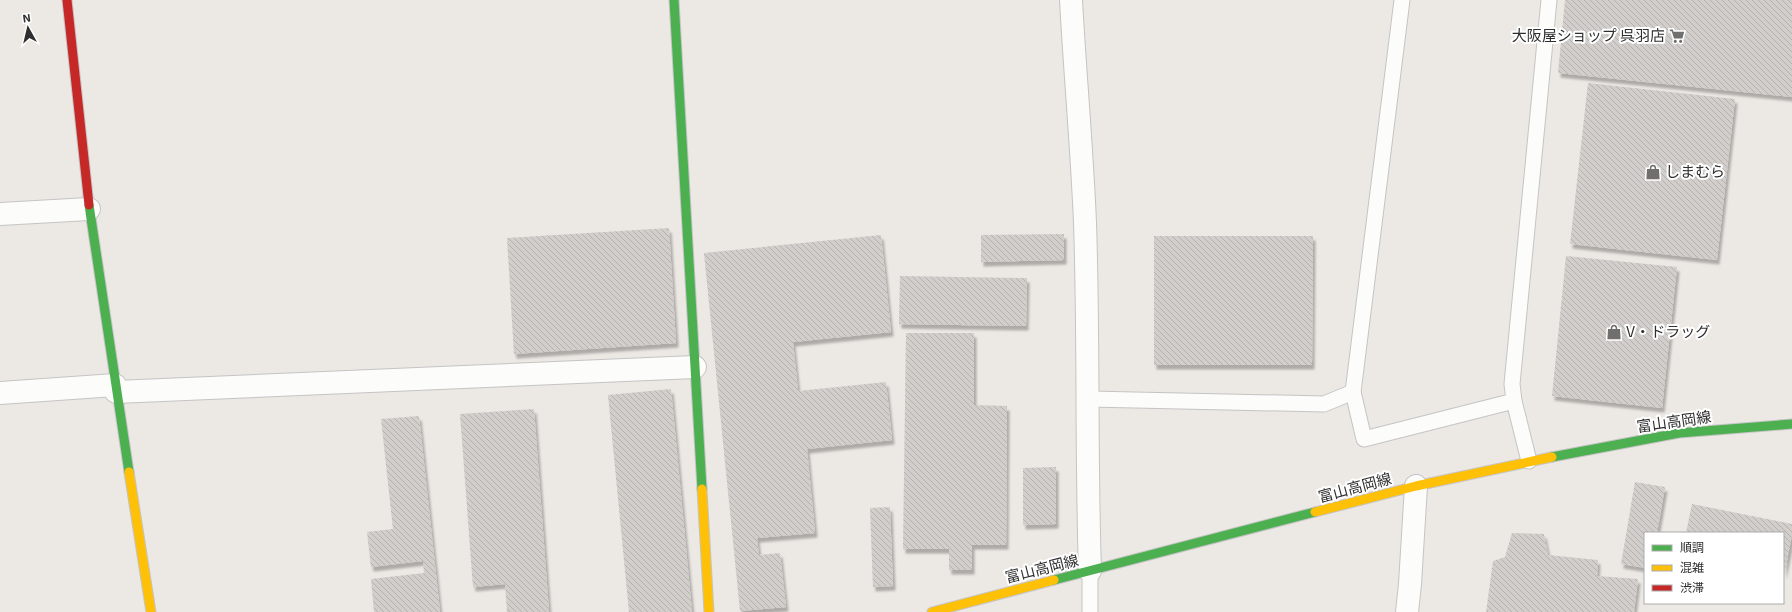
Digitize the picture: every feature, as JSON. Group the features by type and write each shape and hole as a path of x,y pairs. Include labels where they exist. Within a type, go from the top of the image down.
{"street":[{"path":"67,0 89,209 115,388 151,612"},
{"path":"674,0 709,612"},
{"path":"1071,0 1084,223 1089,399 1088,492 1090,571"},
{"path":"0,214 89,209"},
{"path":"0,393 695,367"},
{"name":"富山高岡線","path":"932,612 1416,486 1529,461 1679,434 1792,424"},
{"path":"1407,612 1416,486"}],"lane":[{"path":"1402,0 1353,392 1364,439 1514,401"},
{"path":"1529,461 1514,401 1512,384 1549,0"},
{"path":"1089,399 1324,404 1353,392"},
{"path":"1090,571 1090,612"}],"building":[{"name":"大阪屋ショップ 呉羽店","path":"1565,0 1792,0 1792,97 1558,73"},
{"name":"しまむら","path":"1588,83 1735,99 1717,260 1570,244"},
{"path":"669,228 676,343 514,354 507,238"},
{"path":"1064,234 1064,260 981,262 981,235"},
{"path":"881,235 891,332 793,342 798,391 886,382 892,440 807,449 815,533 757,538 759,555 780,553 786,607 740,611 704,253"},
{"path":"1154,236 1313,236 1312,365 1154,365"},
{"name":"V・ドラッグ","path":"1566,256 1677,267 1662,408 1552,396"},
{"path":"900,276 1027,278 1026,326 899,324"},
{"path":"906,333 974,333 974,405 1007,406 1006,545 972,545 972,570 949,570 949,549 903,549"},
{"path":"671,389 692,612 629,612 608,395"},
{"path":"534,409 549,612 507,612 505,584 473,587 460,414"},
{"path":"419,416 440,612 374,612 371,579 424,573 423,561 371,567 367,532 393,529 381,419"},
{"path":"1056,467 1056,524 1023,525 1023,468"},
{"path":"1635,482 1665,487 1657,532 1644,532 1644,568 1621,564"},
{"path":"1692,504 1792,524 1792,535 1784,575 1784,532 1686,532"},
{"path":"890,507 893,586 873,587 870,508"},
{"path":"1512,533 1544,534 1548,555 1598,560 1597,576 1638,579 1634,612 1486,612 1493,561 1505,557"}],"traffic: fast":[{"path":"674,0 702,489"},
{"path":"89,205 129,472"},
{"path":"1552,457 1679,433 1792,424"},
{"path":"1054,580 1315,512"}],"traffic: slow":[{"path":"1315,512 1416,486 1552,457"},
{"path":"129,472 151,612"},
{"path":"702,489 709,612"},
{"path":"932,612 1054,580"}],"traffic: jam":[{"path":"67,0 89,205"}],"place":[{"name":"大阪屋ショップ 呉羽店","path":"1677,36"},
{"name":"しまむら","path":"1653,172"},
{"name":"V・ドラッグ","path":"1614,332"}]}
